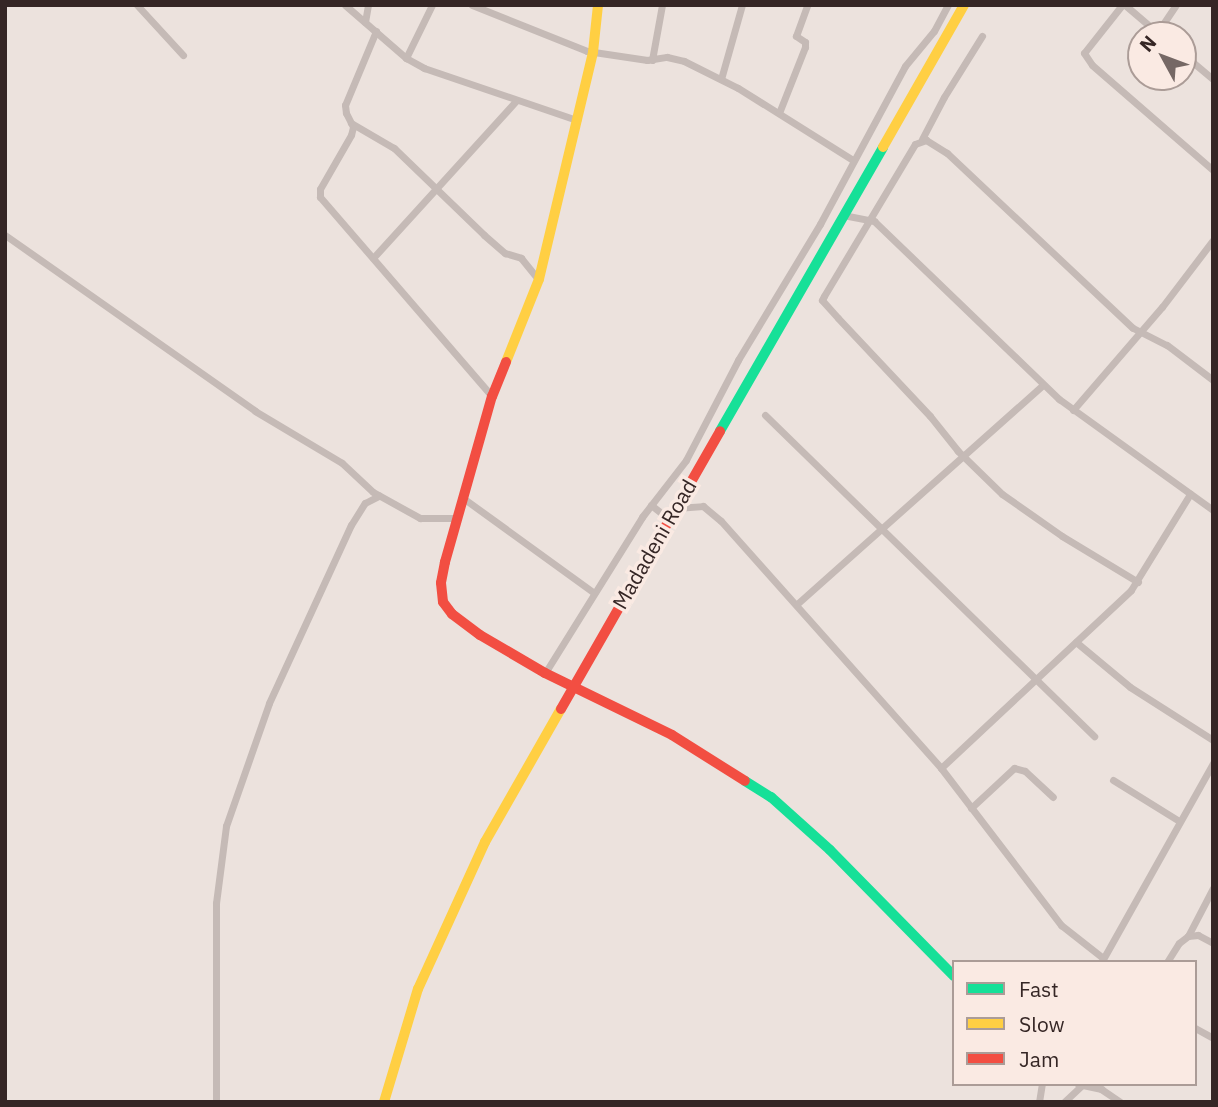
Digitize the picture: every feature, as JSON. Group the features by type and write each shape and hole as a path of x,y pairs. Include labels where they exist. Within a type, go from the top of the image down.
{"street":[{"path":"137,5 183,55"},
{"path":"345,5 406,58 424,68 577,120"},
{"path":"365,22 368,5"},
{"path":"406,58 432,5"},
{"path":"472,5 593,52 652,60 673,57 721,79 853,160"},
{"path":"598,5 593,52 539,279 492,396 457,518 441,583 447,608 480,635 545,673 573,684 672,735 771,797 830,850 952,974"},
{"path":"652,60 662,5"},
{"path":"721,79 742,5"},
{"path":"779,113 805,47 796,34 807,5"},
{"path":"545,673 651,505 686,460 738,360 815,233 905,66 934,31 948,5"},
{"name":"Madadeni Road","path":"384,1102 401,1038 438,938 485,842 573,684 964,5"},
{"path":"1142,21 1123,5 1084,53 1092,65 1213,170"},
{"path":"1166,21 1176,5"},
{"path":"376,31 345,105 351,123 351,135 319,193 492,396"},
{"path":"982,36 822,300 964,456 1016,505 1138,582"},
{"path":"1197,66 1213,79"},
{"path":"373,258 439,189 516,101"},
{"path":"351,123 394,148 505,254 522,258 531,266 539,279"},
{"path":"922,139 947,153 1057,258 1141,332 1167,345 1212,378"},
{"path":"843,214 871,219 1043,385 1073,410 1213,510"},
{"path":"5,235 255,411 342,463 365,487 379,496 420,518 457,518"},
{"path":"1073,410 1141,332 1213,240"},
{"path":"797,604 1043,385"},
{"path":"765,415 1094,736"},
{"path":"941,768 1138,582 1190,494"},
{"path":"216,1102 216,902 226,826 269,704 351,525 365,503 379,496"},
{"path":"463,498 594,593"},
{"path":"651,505 672,514 699,505 708,509 797,604 941,768 1061,925 1102,960 1213,763"},
{"path":"1076,642 1130,687 1213,740"},
{"path":"971,808 1014,768 1025,771 1053,797"},
{"path":"1113,780 1179,821"},
{"path":"1168,960 1179,943 1188,936 1213,888"},
{"path":"1188,936 1198,936 1213,943"},
{"path":"1197,1029 1213,1038"},
{"path":"1064,1102 1078,1086"},
{"path":"1095,1086 1120,1102"}],"traffic: fast":[{"path":"720,431 883,147"},
{"path":"745,781 771,797 830,850 952,974"}],"traffic: slow":[{"path":"506,362 539,279 593,52 598,5"},
{"path":"883,147 964,5"},
{"path":"384,1102 418,989 485,842 561,709"}],"traffic: jam":[{"path":"506,362 492,396 445,562 441,583 443,602 452,614 480,635 545,673 672,735 745,781"},
{"path":"561,709 720,431"}]}
